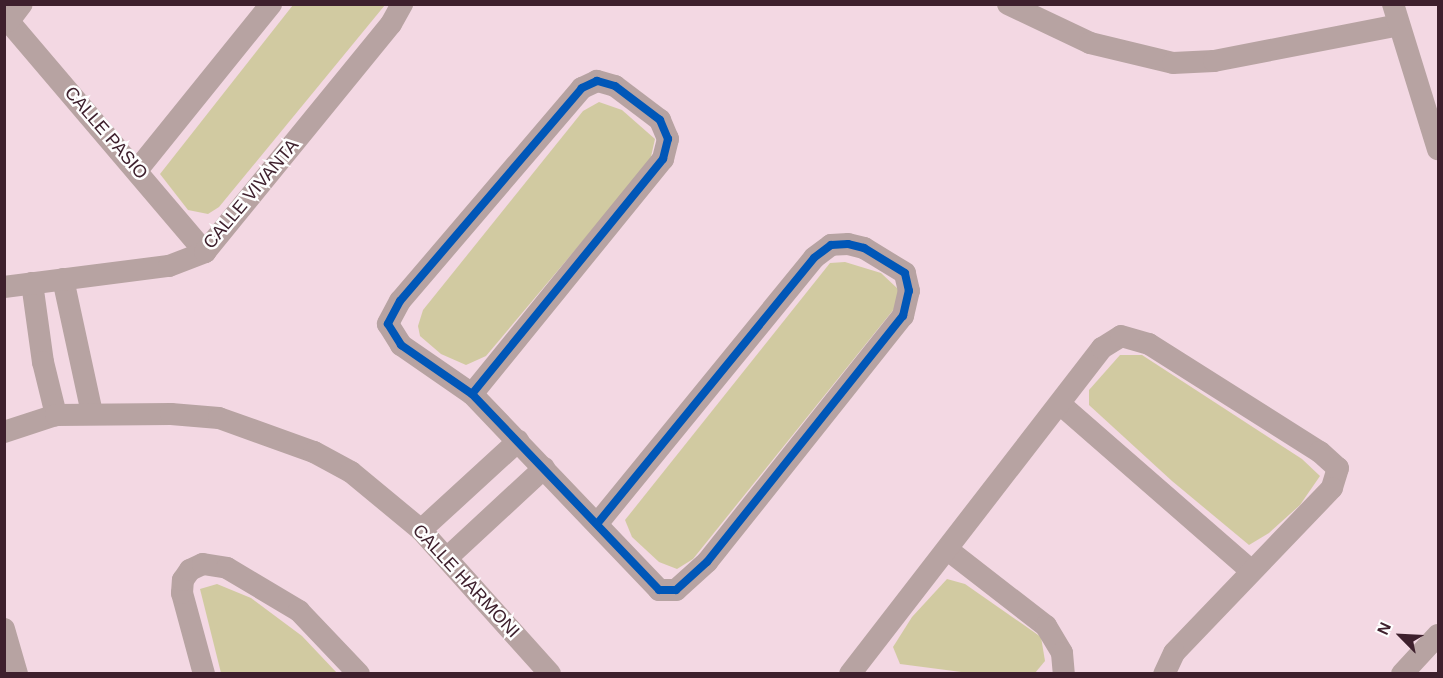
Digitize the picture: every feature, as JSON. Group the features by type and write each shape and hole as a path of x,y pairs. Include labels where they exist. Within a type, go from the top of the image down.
{"street":[{"path":"138,169 272,4"},
{"name":"CALLE VIVANTA","path":"4,287 170,266 205,252 392,24 402,4"},
{"path":"1011,5 1090,43 1173,63 1214,61 1396,15 1438,148"},
{"name":"CALLE PASIO","path":"12,14 205,252"},
{"path":"472,394 663,159 668,139 660,120 615,86 597,81 582,88 391,314 388,324 401,345 472,394 598,523 648,582 659,590 676,590 690,580 903,316 909,291 905,273 872,252 848,244 831,245 814,258 598,523"},
{"path":"63,279 92,413"},
{"path":"32,283 43,362 56,415"},
{"path":"851,673 1102,348 1121,336 1149,344 1332,462 1338,477 1332,488 1250,570 1174,652 1164,674"},
{"path":"1060,404 1250,570"},
{"name":"CALLE HARMONI","path":"4,432 56,415 92,413 219,418 265,432 351,472 421,530 448,557 550,674"},
{"path":"421,530 518,441"},
{"path":"448,557 544,468"},
{"path":"948,550 1046,626 1062,653 1064,673"},
{"path":"204,674 182,593 183,580 190,570 203,564 227,568 299,611 359,674"},
{"path":"4,629 17,674"},
{"path":"1402,674 1438,635"}],"shaded area":[{"path":"293,5 385,5 219,207 208,214 188,210 160,174"},
{"path":"599,102 622,110 655,139 650,161 486,356 466,365 441,354 420,336 418,326 423,310 583,111"},
{"path":"845,262 881,273 898,289 898,304 693,559 677,569 659,562 632,537 625,520 830,263"},
{"path":"1120,355 1142,355 1302,459 1320,476 1300,505 1269,533 1249,545 1172,481 1089,405 1089,390"},
{"path":"947,579 965,584 1041,637 1045,661 1035,673 969,673 900,664 893,647 912,617"},
{"path":"217,584 251,598 302,636 337,673 221,673 200,589"}],"cycle path":[{"path":"472,394 663,159 668,139 660,120 615,86 597,81 582,88 400,301 388,324 401,345 472,394 659,590 676,590 707,562 903,316 909,291 905,273 864,248 848,244 831,245 814,258 598,523"}]}
